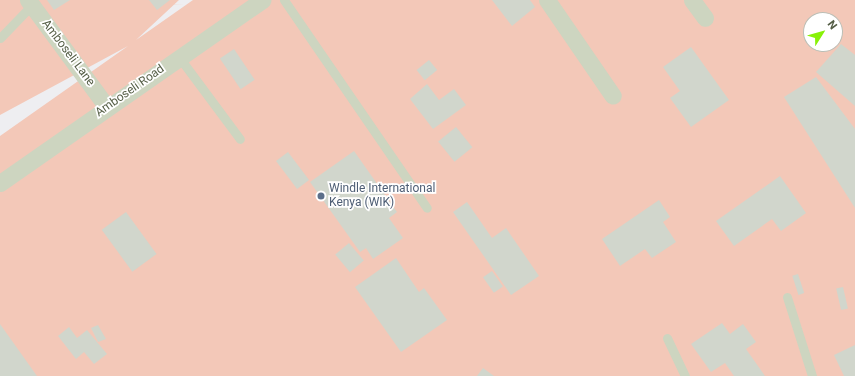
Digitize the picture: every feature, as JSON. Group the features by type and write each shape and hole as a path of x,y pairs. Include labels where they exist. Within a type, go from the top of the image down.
{"street":[{"name":"Amboseli Road","path":"0,183 262,0"},
{"path":"547,0 613,96"},
{"path":"692,0 705,18"},
{"name":"Amboseli Lane","path":"30,2 107,107"}],"lane":[{"path":"284,0 427,208"},
{"path":"0,38 30,2"},
{"path":"179,57 240,139"},
{"path":"787,297 812,376"},
{"path":"667,338 685,376"}],"shaded area":[{"path":"0,0 179,0 136,40 193,0 855,0 855,376 0,376 0,136 128,46 0,115"}],"building":[{"path":"47,0 70,0 54,10"},
{"path":"149,0 170,0 157,10"},
{"path":"492,0 530,0 535,7 512,26"},
{"path":"843,46 855,55 855,106 816,72 834,52 843,52"},
{"path":"691,47 729,100 691,127 670,98 680,91 663,67"},
{"path":"234,49 255,80 241,89 220,59"},
{"path":"429,60 437,70 425,80 417,70"},
{"path":"816,77 855,129 855,208 784,97"},
{"path":"427,84 439,100 454,89 466,105 433,129 410,99"},
{"path":"456,127 472,147 454,162 438,141"},
{"path":"354,151 397,212 389,218 403,238 373,259 366,248 360,252 310,182"},
{"path":"288,152 309,180 297,189 276,161"},
{"path":"780,176 806,213 781,231 772,219 734,246 716,221"},
{"path":"659,200 670,217 663,222 676,242 652,258 645,249 620,266 602,239"},
{"path":"467,202 492,238 506,228 539,276 511,295 453,212"},
{"path":"126,212 157,254 132,272 102,230"},
{"path":"349,243 364,261 350,272 335,255"},
{"path":"396,258 419,292 424,288 447,320 401,352 355,287"},
{"path":"492,271 503,287 494,293 483,277"},
{"path":"798,274 804,293 798,295 792,276"},
{"path":"843,287 848,308 841,310 836,289"},
{"path":"722,323 730,334 743,324 756,342 746,349 765,376 734,376 725,363 711,372 691,344"},
{"path":"0,324 37,376 0,376"},
{"path":"98,325 106,339 98,342 91,328"},
{"path":"69,327 77,338 87,330 107,354 94,364 84,352 76,359 58,336"},
{"path":"855,345 855,376 844,376 834,355"},
{"path":"483,368 494,376 477,376"}],"place":[{"name":"Windle International Kenya (WIK)","path":"321,196"}]}
